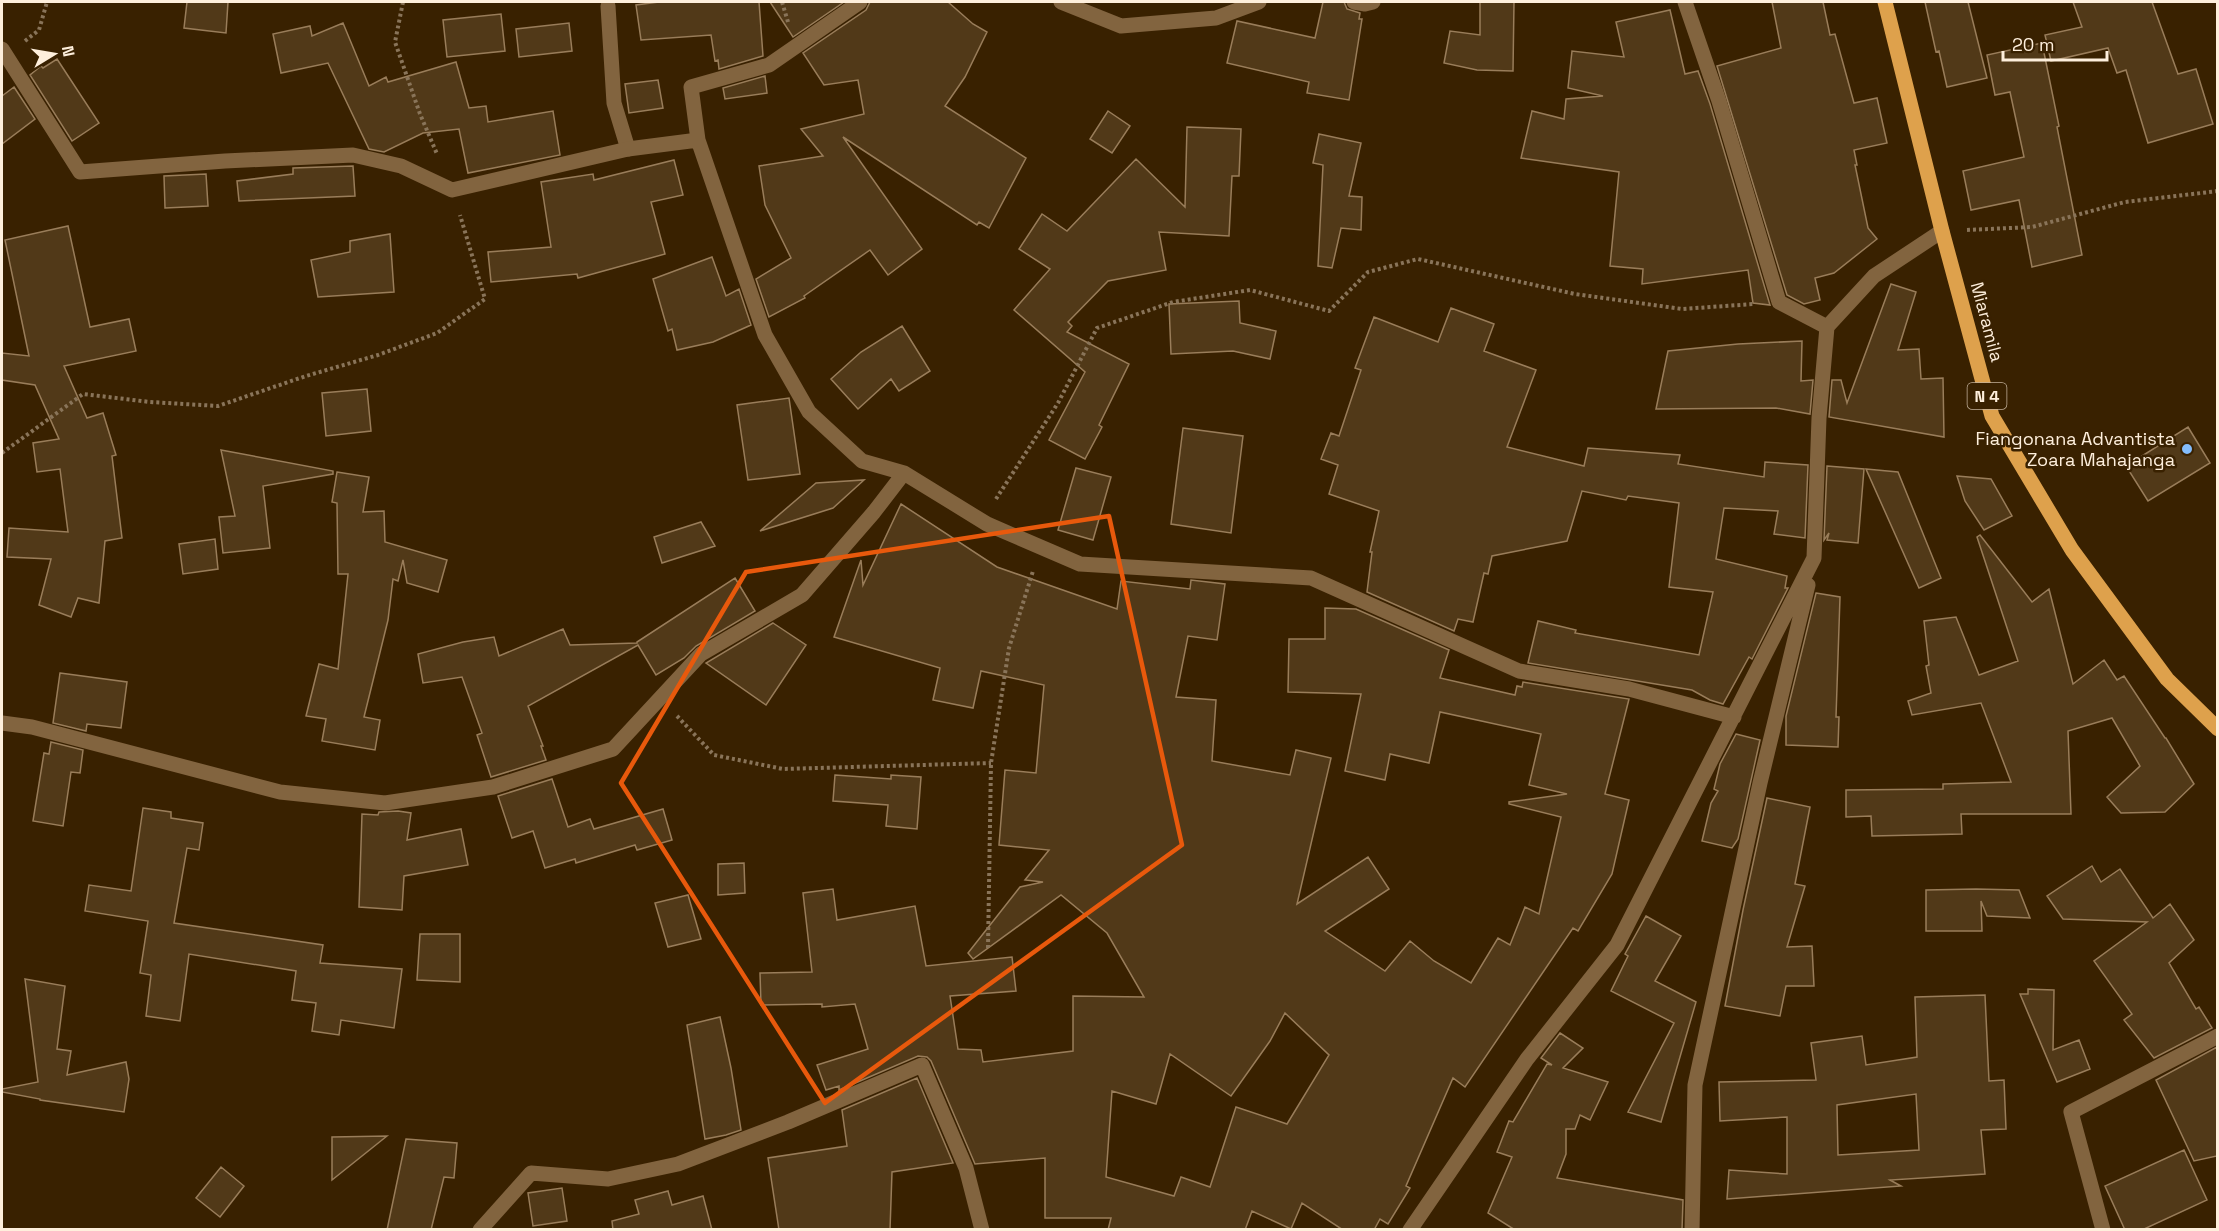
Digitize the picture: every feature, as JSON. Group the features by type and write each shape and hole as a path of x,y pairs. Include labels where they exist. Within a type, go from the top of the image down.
{"main road":[{"name":"Miaramila","path":"1885,2 1942,231 1992,416 2072,550 2167,679 2217,729"}],"street":[{"path":"860,2 769,65 691,87 698,140 765,335 810,412 862,461 904,473 987,524 1080,564 1311,578 1519,671 1629,689 1734,717"},
{"path":"1061,2 1121,26 1216,18 1259,2"},
{"path":"1354,2 1365,4 1373,2"},
{"path":"1685,2 1719,101 1779,302 1827,327"},
{"path":"608,6 614,104 628,149"},
{"path":"3,53 80,172 225,161 353,155 401,166 452,190 628,149 698,140"},
{"path":"1692,1230 1695,1085 1760,783 1814,558 1819,418 1827,327 1874,276 1942,231"},
{"path":"2,723 32,727 280,792 385,803 493,787 614,749 701,654 802,595 874,512 904,473"},
{"path":"1410,1230 1527,1059 1617,945 1814,558"},
{"path":"2103,1230 2071,1112 2217,1036"},
{"path":"480,1230 531,1173 608,1179 678,1164 788,1122 922,1065 966,1168 982,1230"}],"path":[{"path":"3,53 39,30 47,2"},
{"path":"2,453 83,394 150,402 218,406 306,376 378,355 437,333 485,299 452,190 420,114 395,42 403,2"},
{"path":"1942,231 2032,227 2125,202 2217,191"},
{"path":"987,524 998,494 1058,403 1097,328 1173,302 1250,290 1329,310 1368,272 1418,259 1575,294 1682,309 1779,302"},
{"path":"988,948 991,763 1009,648 1040,547"},
{"path":"660,698 714,755 783,769 991,763"}],"highlighted area":[{"path":"1109,516 1182,845 825,1103 621,783 746,572"}],"building":[{"path":"187,2 228,2 226,33 184,28"},
{"path":"659,2 759,2 763,56 719,69 718,60 715,61 711,35 641,40 636,5"},
{"path":"770,2 844,2 793,37"},
{"path":"870,2 948,2 973,24 987,32 965,77 945,106 1026,158 989,228 979,222 977,225 843,137 922,249 888,275 870,250 804,296 805,298 769,317 756,279 791,258 765,205 759,166 823,156 801,129 864,114 858,80 824,85 803,53 866,10"},
{"path":"1323,2 1344,2 1347,9 1360,13 1359,19 1362,19 1349,100 1307,93 1309,82 1227,63 1237,21 1315,38"},
{"path":"1480,2 1514,2 1513,71 1477,70 1444,63 1450,31 1480,35"},
{"path":"1772,2 1823,2 1830,35 1835,34 1854,103 1877,98 1887,143 1854,150 1868,228 1877,239 1834,273 1815,278 1820,300 1804,304 1787,295 1717,66 1781,48"},
{"path":"1925,2 1968,2 1987,78 1947,87 1939,51 1936,52"},
{"path":"2073,2 2152,2 2178,74 2196,69 2213,124 2148,143 2126,70 2117,73 2108,48 2051,61 2045,35 2082,27"},
{"path":"1670,10 1685,74 1698,71 1710,104 1770,305 1753,303 1748,270 1642,284 1643,269 1610,266 1619,172 1521,158 1532,111 1564,119 1566,99 1603,96 1568,88 1572,51 1624,57 1616,22"},
{"path":"501,14 505,51 447,57 443,20"},
{"path":"343,23 369,86 386,77 388,82 456,62 469,108 486,106 488,122 553,111 560,155 468,173 459,129 423,133 384,152 369,149 328,63 281,73 273,34 310,26 312,36"},
{"path":"569,23 572,51 519,57 516,29"},
{"path":"2042,43 2082,255 2032,267 2019,200 1971,210 1963,171 2024,157 2010,92 1995,95 1987,55"},
{"path":"57,59 99,123 72,141 30,75 41,66 43,68"},
{"path":"765,76 767,93 725,99 723,88"},
{"path":"658,80 663,108 629,113 625,84"},
{"path":"14,87 35,119 2,144 2,96"},
{"path":"1108,111 1130,126 1112,153 1090,139"},
{"path":"1187,127 1241,129 1239,176 1232,176 1229,236 1159,232 1166,270 1108,281 1068,322 1072,326 1067,332 1129,364 1099,425 1102,427 1085,459 1049,440 1085,372 1014,310 1050,269 1019,249 1042,214 1067,231 1136,159 1185,207"},
{"path":"1319,134 1361,143 1349,196 1362,197 1361,230 1341,228 1332,268 1318,266 1323,165 1313,163"},
{"path":"674,160 683,195 651,202 665,254 578,278 577,274 491,282 488,252 551,247 541,182 593,174 594,180"},
{"path":"353,166 355,196 239,201 237,181 293,174 293,168"},
{"path":"206,174 208,206 165,208 164,176"},
{"path":"68,226 90,327 129,319 136,351 64,366 87,418 103,413 116,455 112,456 122,538 105,541 99,603 78,598 71,617 39,605 51,559 7,557 9,528 68,532 60,469 37,472 33,443 59,439 35,385 2,380 2,353 29,356 5,240"},
{"path":"390,234 394,292 318,297 311,260 350,252 350,241"},
{"path":"712,257 726,296 739,289 751,325 713,342 677,350 672,329 668,331 653,279"},
{"path":"1891,284 1916,292 1898,350 1919,349 1921,379 1943,378 1944,437 1829,417 1832,380 1841,380 1847,403"},
{"path":"1239,301 1240,323 1276,331 1270,359 1233,351 1171,354 1169,304"},
{"path":"1451,308 1494,324 1484,351 1536,370 1507,447 1584,466 1588,448 1680,455 1678,464 1764,477 1765,462 1808,465 1805,538 1774,534 1778,511 1724,508 1716,559 1787,576 1785,588 1788,588 1752,659 1749,657 1723,704 1692,690 1528,663 1538,621 1576,630 1575,633 1699,655 1713,592 1669,587 1679,503 1628,496 1626,500 1582,491 1567,541 1492,556 1488,574 1484,573 1473,622 1458,619 1454,631 1367,592 1372,552 1370,552 1379,511 1329,494 1338,465 1321,459 1331,433 1339,436 1361,370 1355,368 1374,317 1438,342"},
{"path":"902,326 930,371 899,391 891,379 858,409 831,379 861,352"},
{"path":"1802,341 1801,381 1813,380 1810,414 1776,408 1656,409 1668,351"},
{"path":"367,389 371,431 326,436 322,393"},
{"path":"789,398 800,474 748,480 737,405"},
{"path":"2188,427 2210,463 2148,501 2126,466"},
{"path":"1183,428 1243,436 1231,533 1171,524"},
{"path":"221,450 333,471 333,474 263,486 270,548 223,553 219,517 235,516"},
{"path":"1827,466 1864,469 1858,543 1827,540 1829,533 1824,540"},
{"path":"1076,468 1111,477 1093,540 1058,530"},
{"path":"1866,469 1898,472 1941,578 1919,588"},
{"path":"337,472 369,477 363,512 384,511 385,542 447,560 438,592 407,583 403,560 398,581 393,579 388,620 364,717 380,720 375,750 322,741 326,719 306,716 319,664 338,669 348,574 338,574 337,503 332,502"},
{"path":"1957,476 1991,479 2012,516 1984,530 1965,501"},
{"path":"864,480 833,508 760,531 816,483"},
{"path":"901,504 997,567 1117,609 1121,581 1190,589 1191,580 1225,584 1217,640 1188,636 1176,697 1216,700 1212,761 1290,775 1296,750 1331,758 1297,904 1368,857 1389,889 1325,931 1385,971 1410,941 1434,961 1471,983 1498,938 1510,945 1525,907 1539,914 1561,817 1509,804 1509,802 1567,794 1529,785 1541,734 1440,712 1429,763 1390,754 1385,780 1345,771 1361,694 1288,692 1289,639 1325,639 1325,608 1356,609 1449,650 1440,678 1515,695 1517,686 1522,687 1523,682 1629,699 1605,794 1629,800 1612,874 1578,931 1573,928 1465,1087 1453,1078 1406,1186 1410,1188 1388,1224 1380,1219 1374,1230 1343,1230 1302,1203 1291,1229 1252,1211 1245,1230 1108,1230 1111,1218 1045,1218 1045,1158 975,1164 931,1061 927,1057 918,1056 839,1090 839,1086 826,1090 817,1065 868,1049 855,1004 822,1007 822,1004 761,1005 760,973 812,972 803,893 833,889 837,920 915,906 926,966 1012,957 1016,991 950,996 958,1049 981,1050 983,1062 1073,1051 1073,996 1144,997 1107,933 1061,895 973,959 968,953 1020,887 1043,882 1025,880 1049,850 999,845 1005,770 1036,773 1044,685 981,671 973,708 933,700 940,668 834,637 861,560 863,585","holes":["1285,1013 1329,1055 1287,1124 1236,1107 1210,1187 1181,1177 1174,1196 1106,1177 1112,1091 1156,1104 1170,1054 1231,1096 1270,1041"]},
{"path":"701,522 715,546 662,563 654,537"},
{"path":"1980,535 2032,602 2049,589 2073,684 2104,660 2117,680 2124,676 2166,738 2194,784 2165,812 2121,813 2107,797 2140,766 2112,718 2068,731 2071,814 1961,814 1962,834 1872,836 1871,816 1846,817 1846,790 1943,789 1943,784 2011,782 1981,703 1912,715 1908,701 1931,693 1926,666 1929,665 1924,621 1956,617 1979,675 2018,661 1977,537"},
{"path":"215,539 218,569 183,574 179,544"},
{"path":"735,578 755,611 696,646 684,658 656,675 638,645 528,706 546,760 491,777 477,735 482,733 462,677 423,683 418,654 463,642 494,637 499,656 563,629 570,645 637,643"},
{"path":"1816,593 1840,597 1836,717 1839,717 1838,747 1786,745 1786,716"},
{"path":"773,623 806,645 766,705 706,663"},
{"path":"60,673 127,682 121,728 87,724 86,731 53,723"},
{"path":"1736,734 1760,740 1738,839 1732,848 1702,841 1711,803 1718,791 1714,789 1720,764"},
{"path":"51,742 83,750 80,773 71,772 63,826 33,821 44,753 49,754"},
{"path":"835,775 891,779 891,775 921,777 917,829 886,826 888,805 833,801"},
{"path":"552,779 568,827 590,819 594,829 663,809 672,840 637,850 635,845 576,863 575,859 545,868 533,831 512,838 498,796"},
{"path":"1767,798 1810,807 1795,884 1805,886 1787,947 1812,946 1814,986 1786,986 1780,1016 1725,1006"},
{"path":"143,808 171,812 171,818 203,823 199,850 187,848 174,923 323,945 320,963 402,969 394,1028 341,1020 339,1035 312,1031 316,1003 292,1000 296,971 189,954 180,1021 146,1016 151,975 140,973 148,921 85,911 89,885 131,891"},
{"path":"379,812 411,813 407,840 461,829 468,865 404,876 402,910 359,907 362,814 378,815"},
{"path":"744,863 745,893 718,895 718,864"},
{"path":"2092,866 2101,882 2120,869 2153,918 2170,904 2194,940 2169,963 2196,1009 2199,1007 2212,1028 2154,1058 2124,1020 2132,1014 2094,961 2147,922 2063,919 2047,896"},
{"path":"1926,890 2019,890 2030,918 1987,916 1981,901 1982,931 1926,931"},
{"path":"688,895 701,939 668,947 655,903"},
{"path":"1646,916 1681,936 1655,981 1696,1002 1661,1122 1628,1112 1674,1023 1611,991 1628,956 1625,954"},
{"path":"420,934 460,934 460,982 417,980"},
{"path":"25,979 65,986 57,1049 71,1051 67,1075 126,1062 129,1079 124,1112 2,1092 2,1089 38,1082"},
{"path":"2028,989 2054,990 2053,1050 2079,1040 2090,1069 2057,1082 2020,994 2028,994"},
{"path":"1985,995 1989,1081 2004,1080 2006,1129 1981,1130 1985,1174 1890,1180 1901,1186 1727,1199 1729,1170 1787,1174 1787,1117 1720,1121 1719,1082 1816,1080 1811,1043 1862,1036 1866,1065 1917,1057 1915,997","holes":["1916,1094 1919,1150 1838,1155 1837,1105"]},
{"path":"720,1017 741,1130 705,1139 687,1025"},
{"path":"1560,1033 1583,1048 1563,1068 1608,1082 1590,1120 1580,1115 1575,1129 1566,1129 1566,1154 1557,1178 1683,1200 1682,1230 1515,1230 1488,1213 1512,1157 1497,1152 1509,1121 1513,1122 1547,1064 1552,1065 1541,1058"},
{"path":"2217,1047 2217,1156 2194,1161 2156,1080"},
{"path":"917,1078 953,1163 892,1172 890,1230 779,1230 768,1158 847,1146 842,1110"},
{"path":"387,1136 332,1180 332,1137"},
{"path":"406,1139 457,1143 454,1178 444,1177 431,1230 387,1230"},
{"path":"2184,1150 2207,1200 2142,1230 2125,1230 2105,1186"},
{"path":"221,1167 244,1186 220,1217 196,1198"},
{"path":"562,1188 567,1221 533,1226 528,1193"},
{"path":"668,1191 672,1205 703,1196 712,1230 613,1230 612,1221 639,1214 635,1200"}],"place":[{"name":"Fiangonana Advantista Zoara Mahajanga","path":"2187,449"}]}
